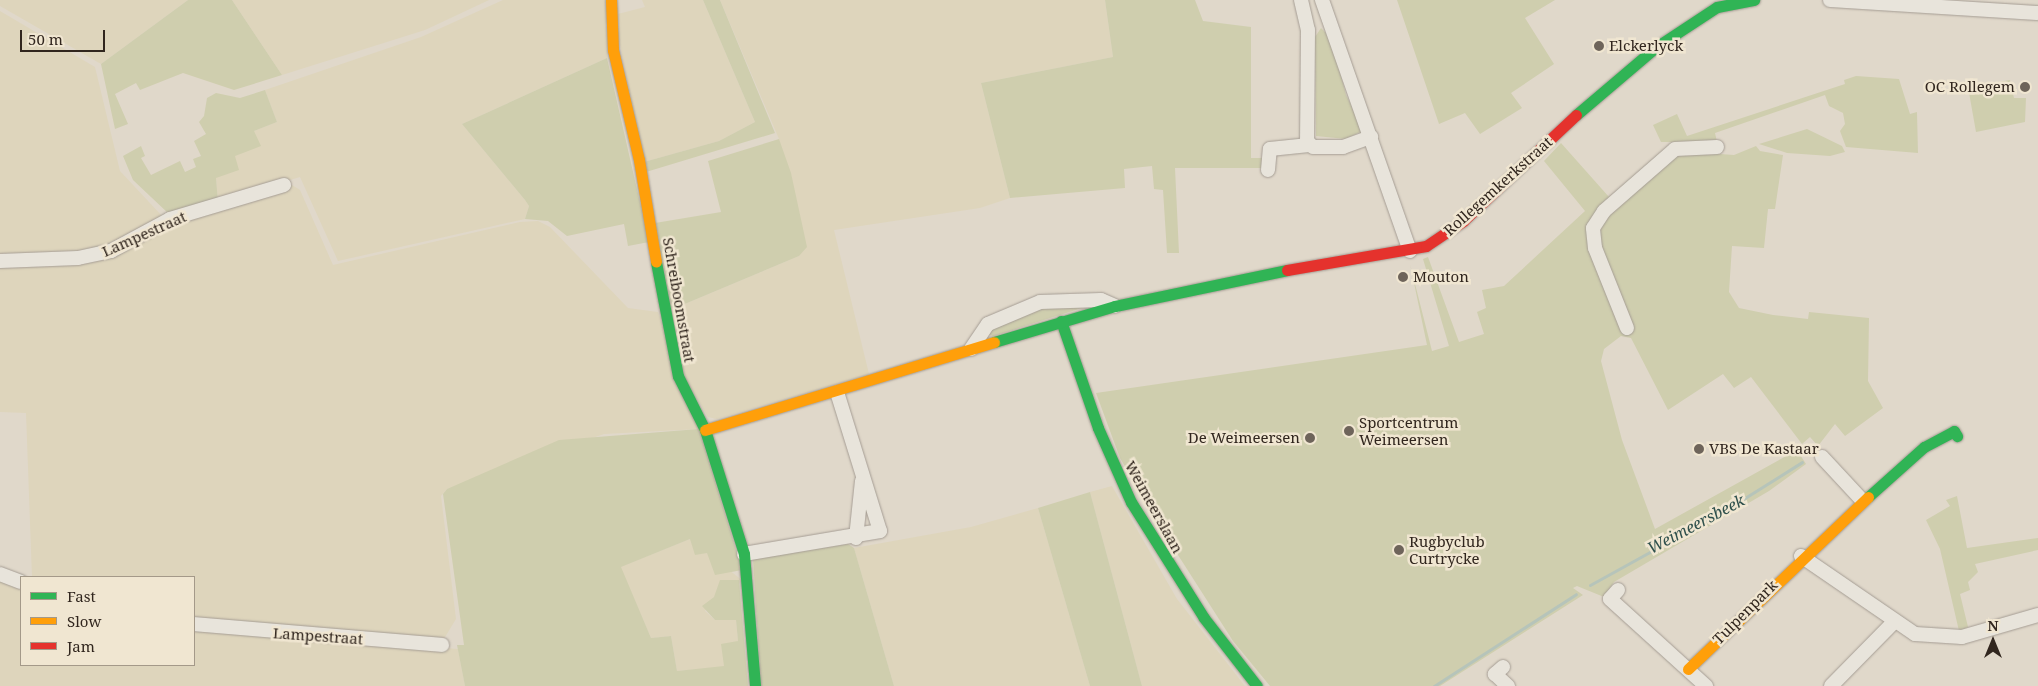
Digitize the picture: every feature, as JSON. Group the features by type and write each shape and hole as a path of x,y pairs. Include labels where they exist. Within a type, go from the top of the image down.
{"street":[{"name":"Schreiboomstraat","path":"611,0 613,50 639,160 670,347 678,376 705,430 744,554 755,686"},
{"name":"Rollegemkerkstraat","path":"705,430 837,392 1115,306 1218,282 1410,251 1437,240 1463,221 1604,89 1656,47 1717,7 1754,0"},
{"path":"1830,0 1955,2 1985,12 2038,12"},
{"path":"1309,145 1303,6 1323,3 1410,251"},
{"path":"1268,170 1270,149 1309,145 1343,148 1371,137"},
{"path":"1627,328 1595,248 1593,228 1604,210 1675,149 1717,146"},
{"name":"Lampestraat","path":"0,262 78,258 111,251 170,219 284,185"},
{"name":"Rollegemkerkstraat","path":"971,350 988,324 1032,304 1101,300 1115,306"},
{"name":"Weimeerslaan","path":"1061,322 1098,428 1131,502 1204,618 1257,686"},
{"path":"744,554 856,538 880,531 837,392"},
{"name":"Tulpenpark","path":"1688,669 1802,556 1862,500 1924,447 1954,431 1957,436"},
{"path":"1822,457 1862,500"},
{"path":"856,538 863,475"},
{"path":"1802,556 1893,623 1915,634 1945,639 2038,615"},
{"path":"0,574 20,582"},
{"path":"1618,590 1610,599 1706,686"},
{"path":"1831,686 1893,623"},
{"name":"Lampestraat","path":"195,624 442,645"},
{"path":"1503,667 1495,674 1508,686"}],"shaded area":[{"path":"0,0 188,0 101,64 0,6"},
{"path":"232,0 489,0 425,30 282,75"},
{"path":"503,0 606,0 607,58 462,124 529,206 525,219 338,261 300,177 218,202 216,178 254,131 277,122 265,90 421,37"},
{"path":"642,0 703,0 755,122 719,141 644,162 614,15 645,7"},
{"path":"720,0 1105,0 1113,57 981,83 1010,198 980,208 834,230 869,374 717,419 708,417 684,376 668,311 799,256 779,139"},
{"path":"0,11 95,67 120,171 163,217 98,253 0,256"},
{"path":"292,185 300,190 333,265 520,222 538,221 550,227 628,308 658,312 699,429 604,434 447,489 441,496 456,619 442,642 195,622 195,576 32,576 26,413 0,412 0,265 76,261 164,226"},
{"path":"1112,486 1177,599 1245,686 1142,686 1090,492"},
{"path":"1038,508 1090,686 894,686 854,548 971,527"},
{"path":"690,539 743,581 714,597 705,611 715,620 736,620 738,641 724,667 677,671 671,636 651,638 620,567"},
{"path":"0,577 20,585 20,666 195,666 195,627 458,649 465,686 0,686"}],"green space":[{"path":"188,0 232,0 282,75 234,90 183,73 140,90 136,83 115,94 128,124 115,129 101,64"},
{"path":"703,0 720,0 775,133 646,172 644,162 719,141 755,122"},
{"path":"1105,0 1195,0 1203,21 1251,27 1251,158 1262,158 1263,168 1175,168 1179,253 1167,253 1163,190 1154,189 1152,166 1124,169 1125,188 1010,198 981,83 1113,57"},
{"path":"1397,0 1555,0 1525,18 1554,64 1511,93 1522,108 1480,134 1465,113 1439,124"},
{"path":"1321,28 1332,39 1346,95 1362,127 1362,131 1346,139 1316,136 1315,37"},
{"path":"607,58 649,242 628,246 624,224 567,236 548,221 525,219 529,206 462,124"},
{"path":"1856,76 1899,79 1910,114 1917,112 1918,153 1846,147 1840,131 1845,124 1843,113 1829,106 1825,95 1715,133 1717,142 1661,142 1653,125 1677,114 1687,136 1845,84 1844,80"},
{"path":"2010,80 2014,98 2026,98 2025,122 1976,132 1968,87"},
{"path":"265,90 277,122 254,131 261,146 235,156 239,170 216,178 218,202 169,214 133,180 123,156 141,146 145,156 141,158 151,175 180,161 185,172 196,167 193,159 201,156 194,141 206,134 199,122 204,116 207,98 216,93 240,98"},
{"path":"1807,129 1842,146 1845,152 1830,156 1787,153 1759,144"},
{"path":"779,139 791,173 807,247 799,256 668,311 655,223 721,212 708,161"},
{"path":"1561,143 1609,197 1663,150 1734,155 1756,146 1760,151 1783,155 1775,209 1768,209 1764,248 1732,246 1729,292 1739,308 1773,315 1808,319 1809,312 1869,318 1868,381 1883,408 1845,436 1835,424 1818,446 1810,437 1802,444 1751,377 1734,388 1723,374 1668,410 1631,338 1621,336 1604,349 1601,361 1622,440 1655,529 1797,450 1806,464 1769,491 1614,582 1604,597 1577,586 1573,588 1583,595 1440,686 1270,686 1233,641 1162,530 1120,458 1096,393 1427,345 1410,264 1432,351 1449,346 1423,259 1428,257 1459,342 1484,334 1477,312 1486,308 1482,290 1504,286 1585,211 1544,161"},
{"path":"1044,305 1082,308 993,336 987,334 990,327"},
{"path":"699,429 742,570 715,575 707,553 695,555 690,539 621,567 651,638 671,636 677,671 724,666 721,644 738,641 736,620 715,620 702,606 714,597 720,580 739,580 748,686 465,686 457,645 464,645 443,494 447,489 559,440"},
{"path":"1090,492 1142,686 1090,686 1038,508"},
{"path":"1957,496 1967,548 2038,538 2038,550 1975,564 1978,572 1968,582 1970,590 1960,594 1968,627 1959,631 1940,549 1926,520 1950,506 1946,500"},
{"path":"848,544 854,548 894,686 761,686 753,559"}],"waterway":[{"name":"Weimeersbeek","path":"1590,585 1724,511 1802,462"},
{"name":"Weimeersbeek","path":"1434,686 1576,594"}],"traffic: fast":[{"path":"1576,115 1656,47 1717,7 1754,0"},
{"path":"656,262 678,376 705,430 744,554 755,686"},
{"path":"994,342 1115,306 1287,270"},
{"path":"1061,321 1098,428 1131,502 1204,618 1257,686"},
{"path":"1868,497 1924,447 1954,431 1957,436"}],"traffic: slow":[{"path":"611,0 613,50 639,160 656,262"},
{"path":"705,430 994,342"},
{"path":"1688,669 1868,497"}],"traffic: jam":[{"path":"1287,270 1426,246 1463,221 1576,115"}],"place":[{"name":"Elckerlyck","path":"1599,46"},
{"name":"OC Rollegem","path":"2025,87"},
{"name":"Mouton","path":"1403,277"},
{"name":"Sportcentrum Weimeersen","path":"1349,431"},
{"name":"De Weimeersen","path":"1310,438"},
{"name":"VBS De Kastaar","path":"1699,449"},
{"name":"Rugbyclub Curtrycke","path":"1399,550"}]}
